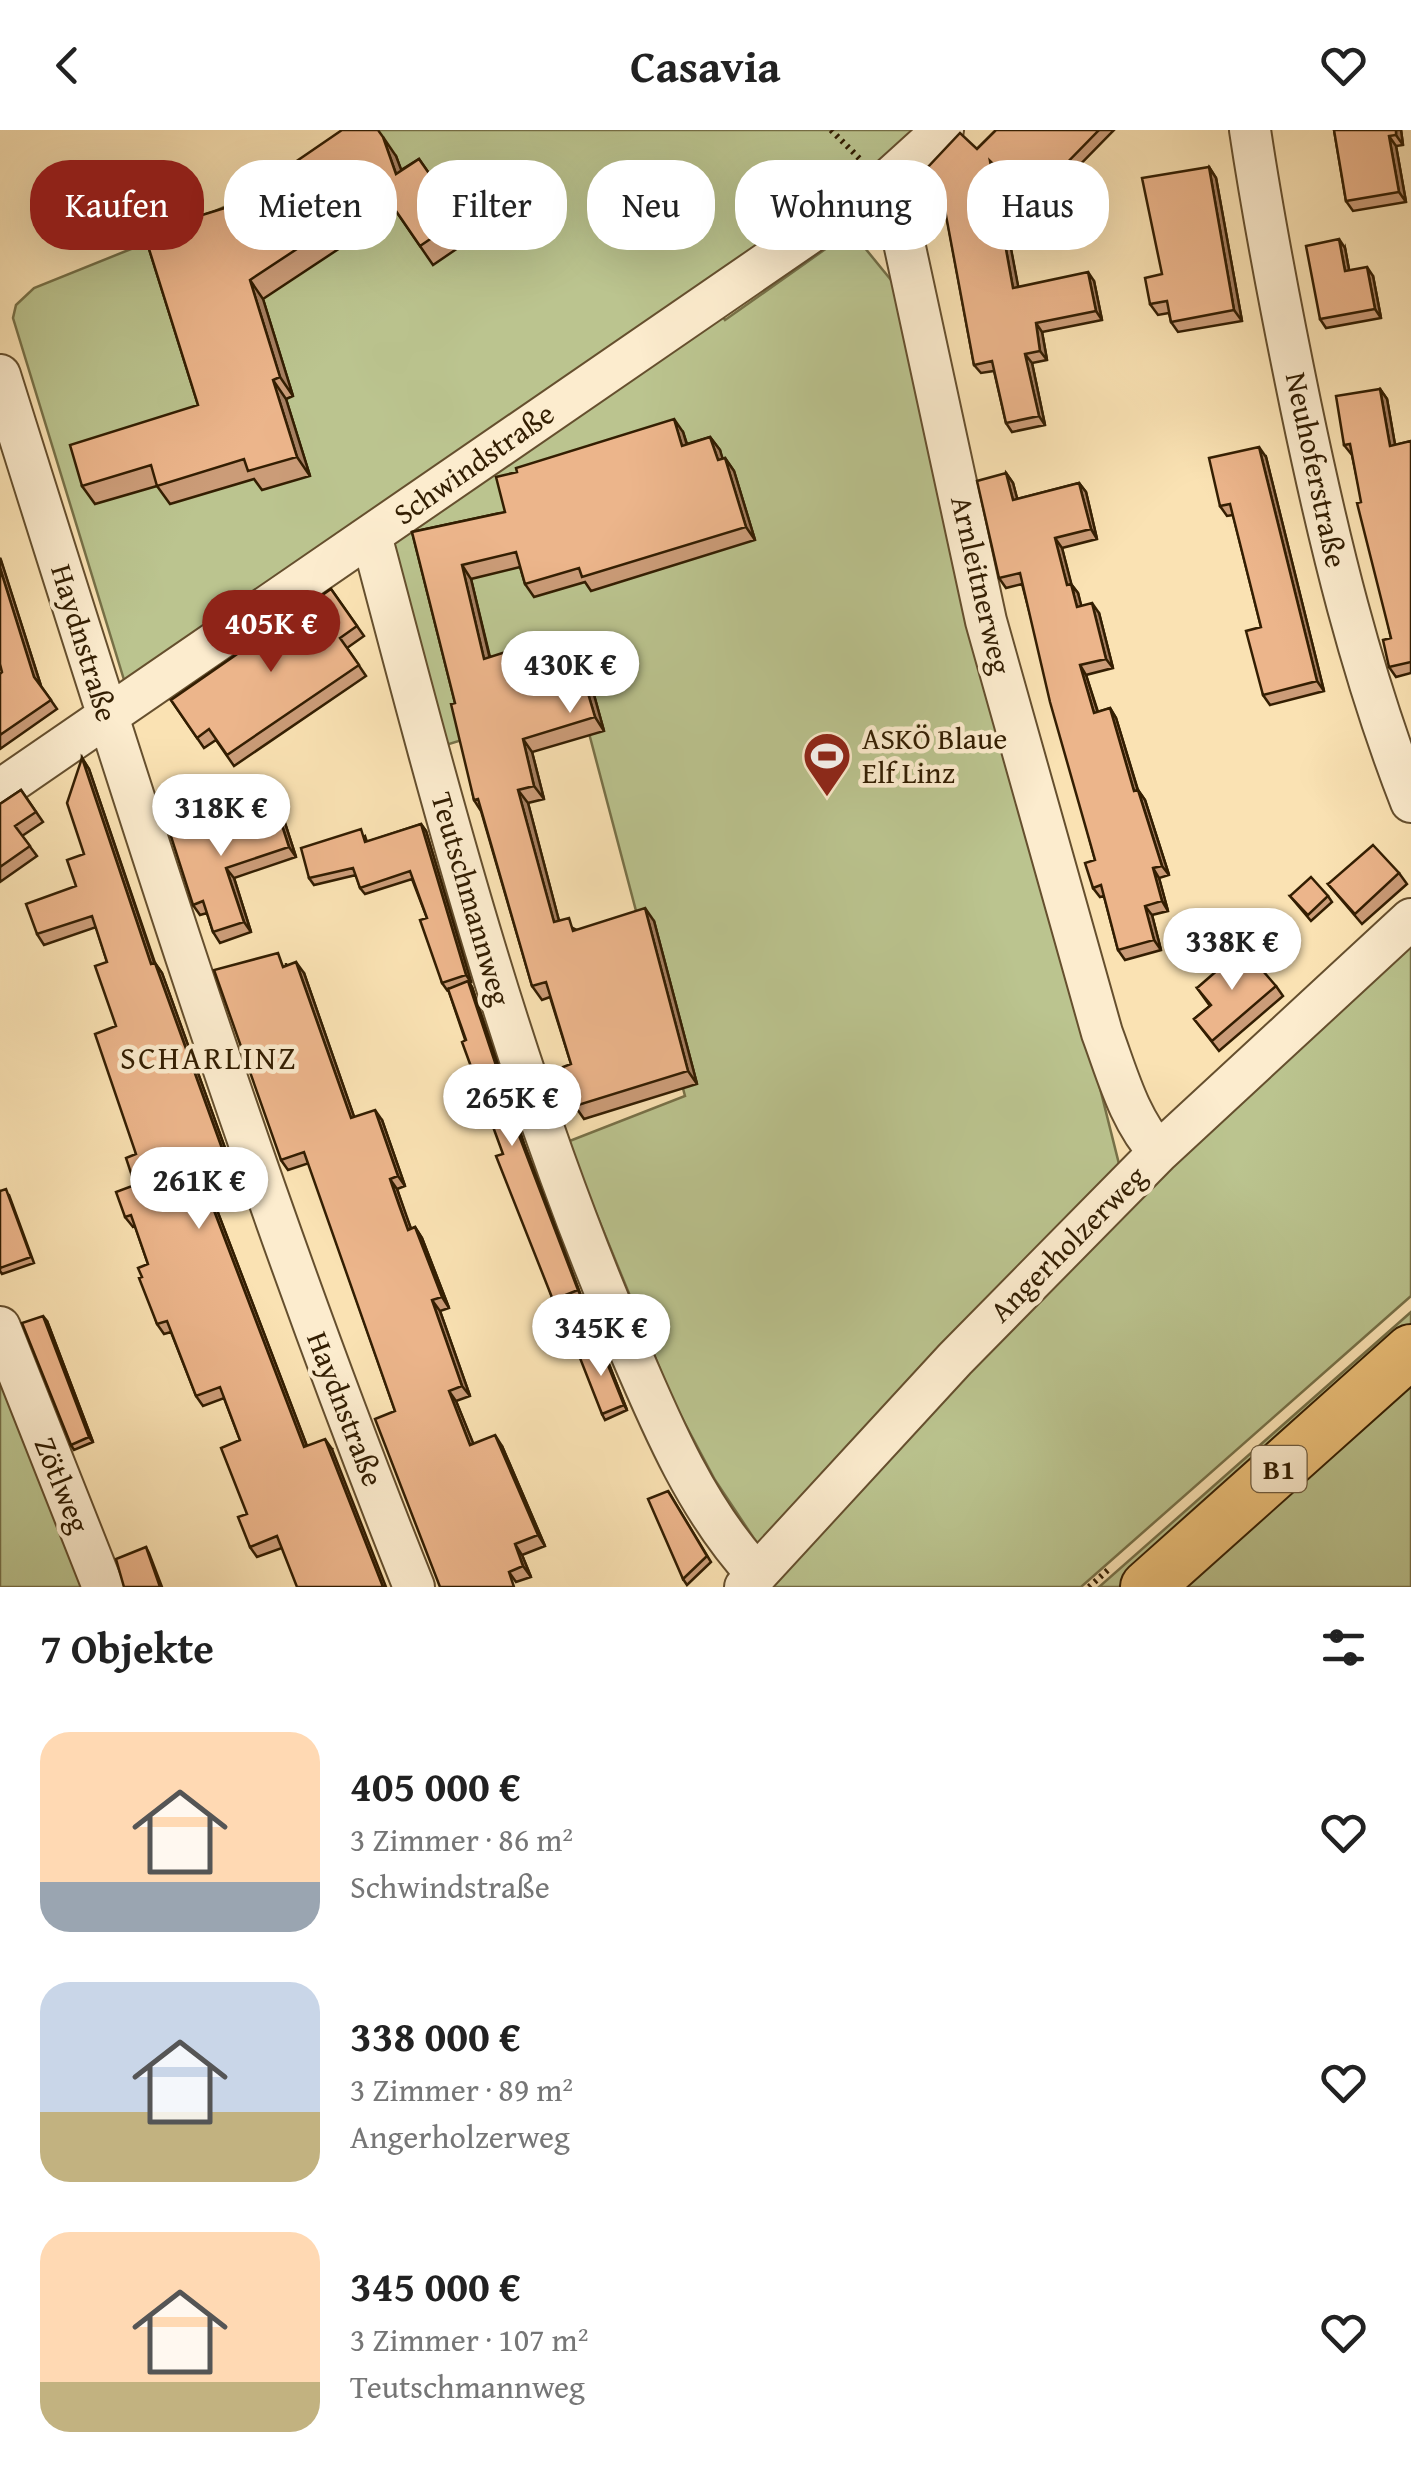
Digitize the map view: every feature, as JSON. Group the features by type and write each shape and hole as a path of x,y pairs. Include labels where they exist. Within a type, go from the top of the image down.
{"main road":[{"name":"B1","path":"1147,1587 1411,1351"}],"street":[{"name":"Schwindstraße","path":"910,160 943,130"},
{"name":"Neuhoferstraße","path":"1250,130 1266,234 1326,523 1358,649 1411,802"},
{"name":"Schwindstraße","path":"0,790 785,250"},
{"name":"Arnleitnerweg","path":"906,250 993,646 1102,1033 1123,1092 1147,1138 1159,1152"},
{"name":"Haydnstraße","path":"0,375 107,716 262,1182 355,1440 414,1587"},
{"name":"Teutschmannweg","path":"371,535 459,867 544,1133 643,1382 688,1475 751,1581"},
{"name":"Angerholzerweg","path":"751,1581 955,1359 1159,1152 1411,919"},
{"name":"Zötlweg","path":"0,1327 103,1587"}],"green space":[{"path":"345,130 918,130 886,160 735,160 735,250 758,250 703,288 725,320 824,250 867,250 900,291 1119,1164 759,1546 715,1480 673,1401 567,1142 685,1096 581,703 446,745 382,508 125,683 13,318 16,305 34,288 129,250 204,250 204,216 224,207 224,250 397,250 397,160 303,160"},
{"path":"1411,943 1411,1296 1081,1587 760,1587 1180,1153"},
{"path":"1411,1312 1411,1329 1119,1587 1099,1587"},
{"path":"0,1354 91,1587 0,1587"},
{"path":"1411,1368 1411,1587 1167,1587"}],"building":[{"path":"342,130 378,130 391,160 298,160"},
{"path":"996,130 1099,130 1070,160 967,160 967,250 1006,250 1013,288 1088,272 1096,311 1036,323 1040,351 1025,354 1039,416 1006,423 992,361 974,365 947,221 947,160 935,160 960,133 977,149"},
{"path":"1334,130 1396,130 1396,135 1389,136 1399,192 1346,201"},
{"path":"417,160 417,242 397,212 397,173"},
{"path":"1209,167 1234,310 1171,322 1167,301 1150,304 1145,278 1162,274 1142,178"},
{"path":"224,208 224,250 295,250 250,280 280,377 273,380 297,457 248,471 244,459 157,486 151,465 82,486 70,445 198,405 149,250 204,250 204,214"},
{"path":"1339,239 1345,271 1367,267 1375,309 1320,319 1306,246"},
{"path":"1380,389 1390,446 1411,441 1411,662 1389,667 1383,640 1391,638 1357,503 1361,502 1350,444 1344,445 1336,396"},
{"path":"674,419 682,446 710,437 718,460 725,458 746,527 582,577 579,568 525,584 516,552 462,565 484,659 555,636 565,668 579,663 595,717 523,739 534,786 518,790 554,922 569,918 573,931 645,908 688,1071 575,1106 563,1067 571,1064 546,982 532,986 478,799 474,800 451,704 455,703 412,532 505,512 496,477"},
{"path":"1259,447 1317,681 1263,695 1246,631 1261,627 1230,504 1220,506 1209,458"},
{"path":"1006,473 1013,500 1079,483 1091,529 1055,538 1077,607 1092,603 1106,659 1080,665 1094,713 1110,708 1134,791 1138,790 1162,866 1153,868 1162,901 1145,906 1154,940 1118,950 1101,885 1093,888 1085,863 1095,860 1050,702 1020,573 999,578 977,481"},
{"path":"0,568 34,677 51,700 0,735 2,672"},
{"path":"331,589 357,626 340,638 359,665 227,755 209,729 197,738 171,700"},
{"path":"82,758 151,964 155,963 232,1176 205,1187 304,1447 325,1439 383,1587 297,1587 277,1536 250,1547 238,1517 247,1514 221,1448 240,1440 220,1387 196,1396 167,1321 157,1324 139,1278 142,1277 138,1268 148,1264 131,1215 125,1217 116,1192 135,1185 126,1158 136,1154 95,1034 116,1026 95,966 107,962 92,916 37,934 26,904 76,886 67,860 84,854 67,803"},
{"path":"21,790 36,812 15,826 30,846 0,867 0,804"},
{"path":"217,807 225,831 278,813 289,847 226,868 244,922 213,932 203,901 193,905 167,824"},
{"path":"421,824 466,975 442,983 420,920 427,918 410,871 360,888 353,868 309,878 301,848 361,829 365,842"},
{"path":"1373,845 1399,873 1355,914 1328,884"},
{"path":"1311,877 1328,896 1308,915 1290,896"},
{"path":"1243,948 1276,986 1212,1041 1194,1019 1211,1005 1197,988"},
{"path":"278,953 283,967 296,962 351,1118 375,1110 398,1176 390,1179 399,1205 408,1230 415,1227 442,1297 432,1300 462,1386 449,1391 470,1445 495,1435 538,1535 515,1544 523,1566 509,1572 514,1587 440,1587 375,1419 395,1411 304,1152 281,1160 214,970"},
{"path":"468,981 520,1138 578,1290 553,1300 496,1156 503,1154 462,1042 466,1040 448,989"},
{"path":"6,1189 31,1257 0,1268 0,1191"},
{"path":"43,1316 89,1437 71,1445 22,1323"},
{"path":"599,1343 624,1405 602,1414 578,1353"},
{"path":"668,1491 707,1556 683,1579 648,1499"},
{"path":"146,1547 160,1587 124,1587 116,1559"}],"place":[{"name":"ASKÖ Blaue Elf Linz","path":"827,798"}],"district":[{"name":"SCHARLINZ","path":"209,1058"}]}
